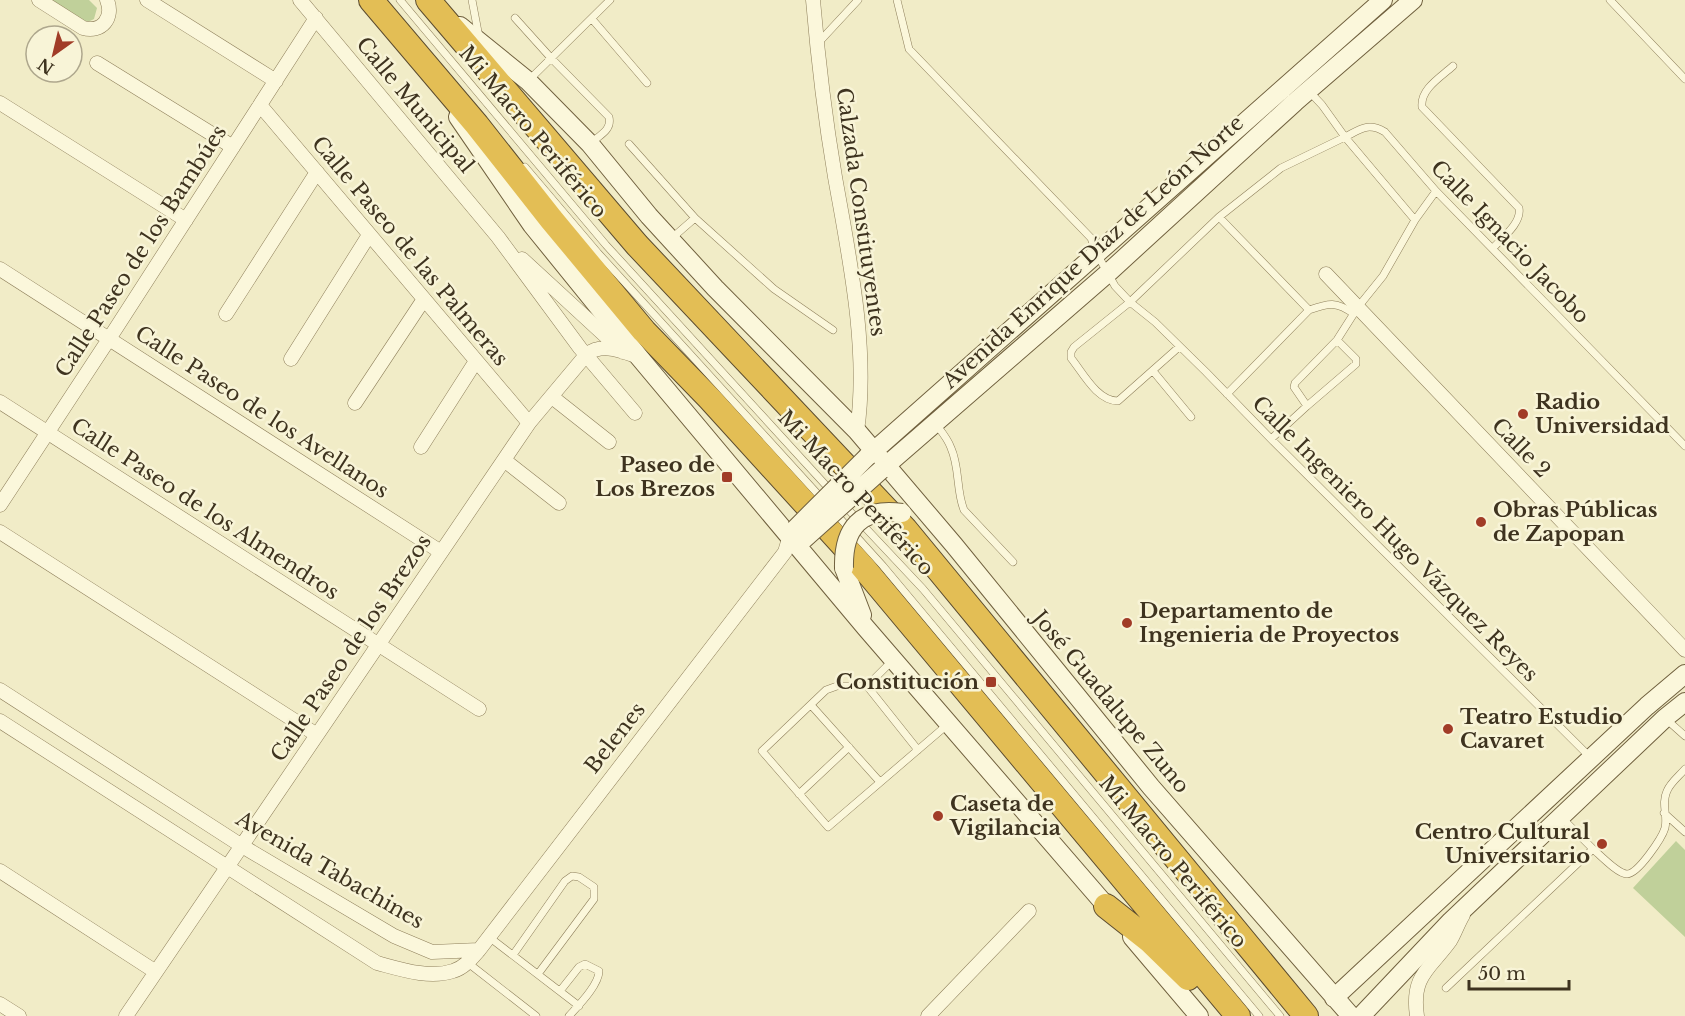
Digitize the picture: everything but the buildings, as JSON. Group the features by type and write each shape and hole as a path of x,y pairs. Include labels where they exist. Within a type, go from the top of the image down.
{"highway":[{"path":"370,0 644,331 710,399 862,567 1238,1016"},
{"path":"430,3 637,245 905,529 1306,1016"},
{"path":"1106,906 1149,939 1220,1016"}],"main road":[{"name":"Avenida Enrique Díaz de León Norte","path":"794,540 884,467 1107,273 1302,84 1383,0"},
{"name":"Avenida Enrique Díaz de León Norte","path":"794,540 871,453 1097,254 1302,84 1413,0"},
{"name":"José Guadalupe Zuno","path":"430,3 528,81 590,144 670,240 715,288 857,431 871,453 954,545 1151,787 1351,1016"},
{"path":"424,63 514,202 631,354 794,540 866,628 950,723 1199,1016"},
{"path":"866,628 844,568 847,538 851,529 859,521 879,512 902,513 927,524 954,545"},
{"path":"1334,998 1647,706 1685,674"},
{"path":"1361,1016 1467,906 1560,816 1685,702"}],"street":[{"path":"39,0 83,28 97,29 105,23 110,6 107,0"},
{"path":"147,0 276,81"},
{"name":"Calle Municipal","path":"300,0 498,237 586,355 635,413"},
{"name":"Calzada Constituyentes","path":"813,0 834,166 851,269 859,354 860,395 857,431"},
{"name":"Calle Paseo de los Bambúes","path":"0,505 316,18"},
{"path":"97,63 233,147"},
{"path":"0,103 186,220"},
{"name":"Calle Paseo de las Palmeras","path":"260,105 529,423"},
{"path":"226,314 317,172"},
{"path":"291,359 369,235"},
{"name":"Calle Municipal","path":"498,237 631,354"},
{"name":"Calle Paseo de los Avellanos","path":"0,269 441,552"},
{"name":"Calle 2","path":"1326,274 1356,311 1685,650"},
{"path":"355,403 424,299"},
{"path":"586,355 594,349 604,348 631,354"},
{"name":"Calle Paseo de los Brezos","path":"126,1016 529,423 586,355"},
{"path":"421,447 476,361"},
{"path":"552,397 609,442"},
{"name":"Calle Paseo de los Almendros","path":"0,402 479,709"},
{"path":"504,460 560,502"},
{"path":"0,532 317,735"},
{"name":"Belenes","path":"479,950 794,540"},
{"name":"Avenida Tabachines","path":"0,690 242,846 394,936 432,952 479,950"},
{"path":"0,721 377,963 416,973 453,971 468,963 479,950"},
{"path":"0,871 156,972"},
{"path":"1417,1016 1415,1004 1422,976 1428,965 1450,940 1467,906"},
{"path":"928,1016 1029,910"},
{"path":"0,1004 19,1016"}],"lane":[{"name":"Mi Macro Periférico","path":"400,0 606,245 783,441 923,589 1280,1016"},
{"path":"472,0 481,42"},
{"path":"528,81 610,0"},
{"path":"817,44 858,0"},
{"name":"Calle Ingeniero Hugo Vázquez Reyes","path":"897,0 909,49 1091,238 1107,273 1130,303 1155,322 1591,758"},
{"path":"1610,0 1685,79"},
{"path":"515,18 609,117 609,128 590,144"},
{"path":"592,19 647,83"},
{"path":"1453,66 1425,91 1421,100 1422,107 1519,208 1520,215 1516,222 1492,248"},
{"path":"1302,84 1322,105 1345,137 1415,220"},
{"name":"Calle Ignacio Jacobo","path":"1153,371 1118,401 1110,401 1102,397 1071,358 1071,352 1074,347 1130,303 1219,217 1281,168 1366,127 1375,127 1385,132 1436,191 1685,446"},
{"path":"629,144 695,218 774,289 833,330"},
{"name":"Mi Macro Periférico","path":"521,163 598,253 883,566 1259,1016"},
{"path":"1307,406 1294,387 1337,340 1383,276 1415,220 1436,191"},
{"path":"1219,217 1309,310"},
{"path":"670,240 695,218"},
{"path":"1227,394 1309,310 1327,304 1342,305 1356,311"},
{"path":"1271,439 1356,364 1356,359 1337,340"},
{"path":"1179,347 1153,371 1191,417"},
{"path":"935,423 952,449 960,500 964,510 1013,562"},
{"path":"894,659 867,686 837,687 826,690 762,751 828,827 950,723"},
{"path":"867,686 918,750"},
{"path":"811,705 880,782"},
{"path":"1665,718 1685,736"},
{"path":"799,794 849,747"},
{"path":"1560,816 1593,849 1620,872 1627,874 1634,871 1659,842 1665,826 1663,803 1668,788 1685,770"},
{"path":"1664,813 1685,832"},
{"path":"1446,988 1593,849"},
{"path":"513,954 565,881 572,876 579,877 594,887 594,899 538,974"},
{"path":"489,937 579,1006"},
{"path":"468,963 536,1016"},
{"path":"560,991 579,967 585,964 599,971 599,977 579,1006 569,1016"}],"green space":[{"path":"48,0 89,0 97,8 94,19 84,24"},
{"path":"1676,841 1685,850 1685,937 1633,888"}],"place":[{"name":"Radio Universidad","path":"1523,414"},
{"name":"Paseo de Los Brezos","path":"727,477"},
{"name":"Obras Públicas de Zapopan","path":"1481,522"},
{"name":"Departamento de Ingenieria de Proyectos","path":"1127,623"},
{"name":"Constitución","path":"991,682"},
{"name":"Teatro Estudio Cavaret","path":"1448,729"},
{"name":"Caseta de Vigilancia","path":"938,816"},
{"name":"Centro Cultural Universitario","path":"1602,844"}]}
